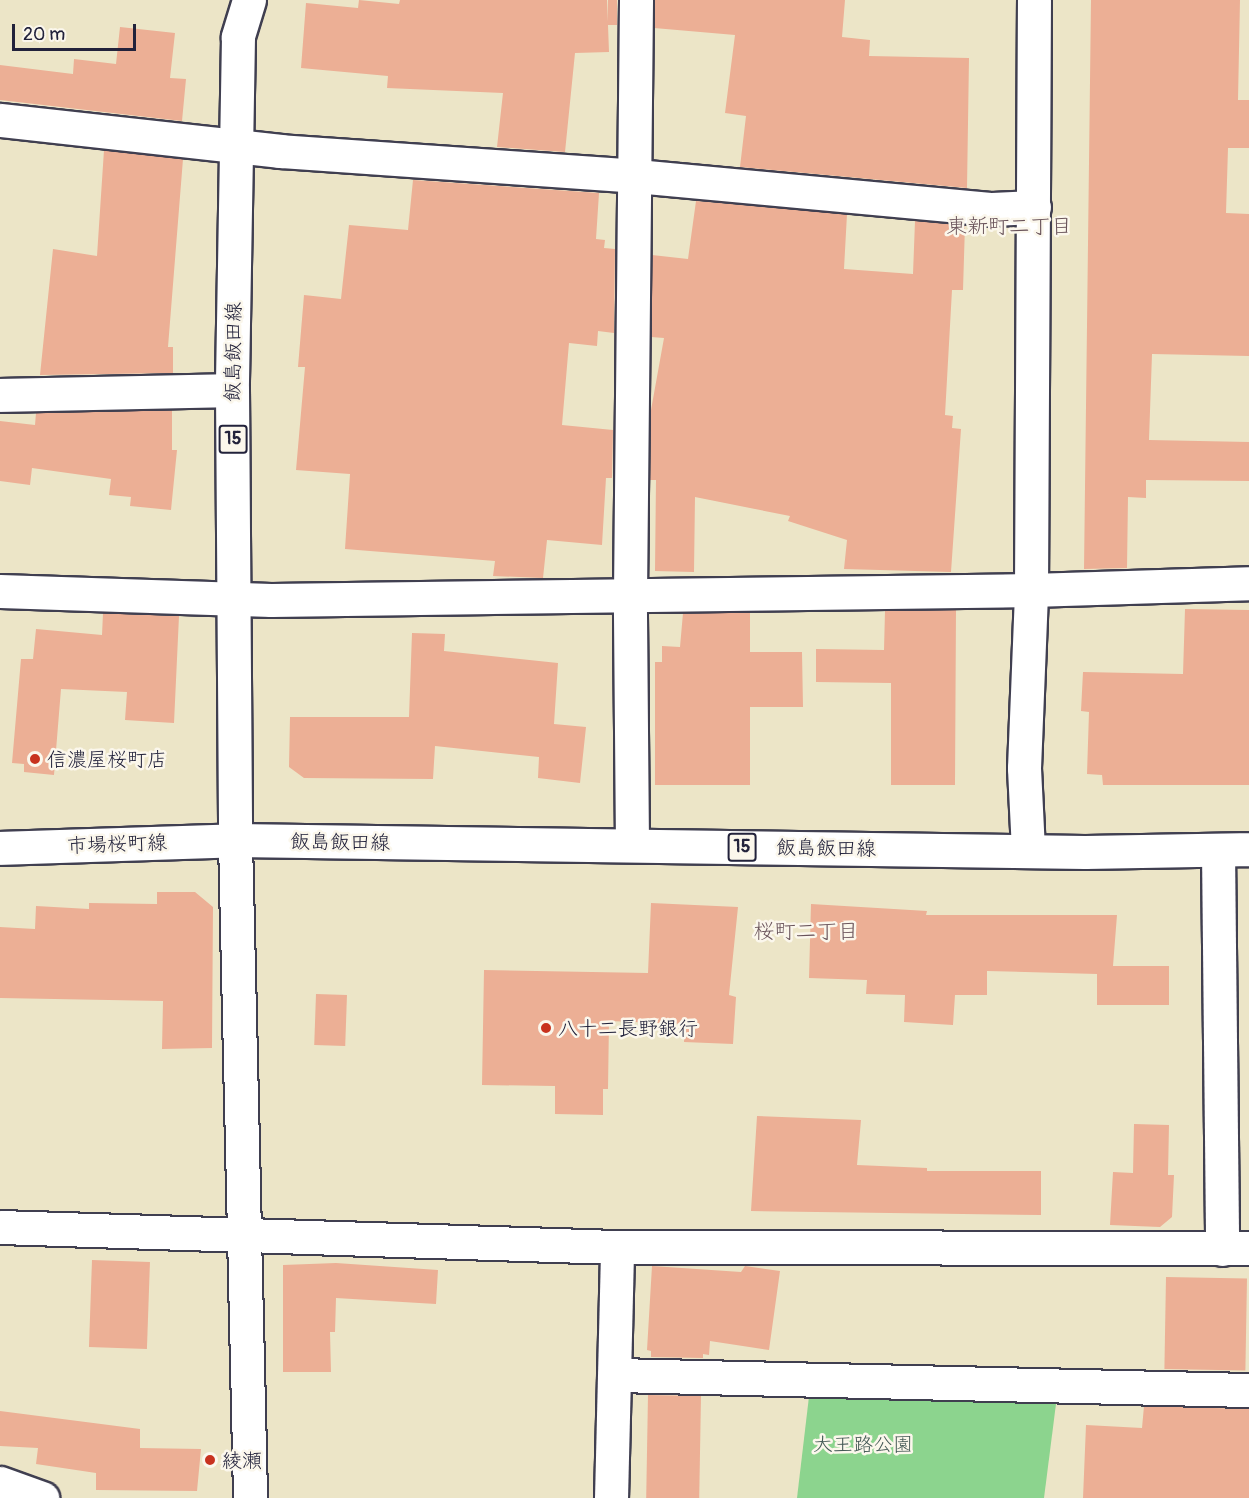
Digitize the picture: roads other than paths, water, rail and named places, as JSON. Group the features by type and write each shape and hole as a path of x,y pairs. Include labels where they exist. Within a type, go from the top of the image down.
{"street":[{"name":"飯島飯田線","path":"226,0 238,38"},
{"name":"飯島飯田線","path":"249,0 238,38 232,390 235,840 1028,850 1234,849"},
{"path":"632,845 630,594 636,0"},
{"path":"1028,850 1024,768 1031,590 1034,0"},
{"path":"0,120 237,146 636,176 992,209 1034,207"},
{"path":"0,395 232,390"},
{"path":"0,591 235,597 1031,590 1249,583"},
{"path":"235,840 246,1236 250,1498"},
{"name":"市場桜町線","path":"0,848 235,840"},
{"path":"0,1227 617,1247 1236,1249 1234,849"},
{"path":"611,1498 616,1375 617,1247"},
{"path":"616,1375 1249,1390"},
{"path":"0,1483 42,1498"}],"place":[{"name":"信濃屋桜町店","path":"35,759"},
{"name":"八十二長野銀行","path":"546,1028"},
{"name":"綾瀬","path":"210,1460"}],"district":[{"name":"東新町二丁目","path":"1009,227"},
{"name":"桜町二丁目","path":"806,932"}],"park label":[{"name":"大王路公園","path":"863,1444"}]}
